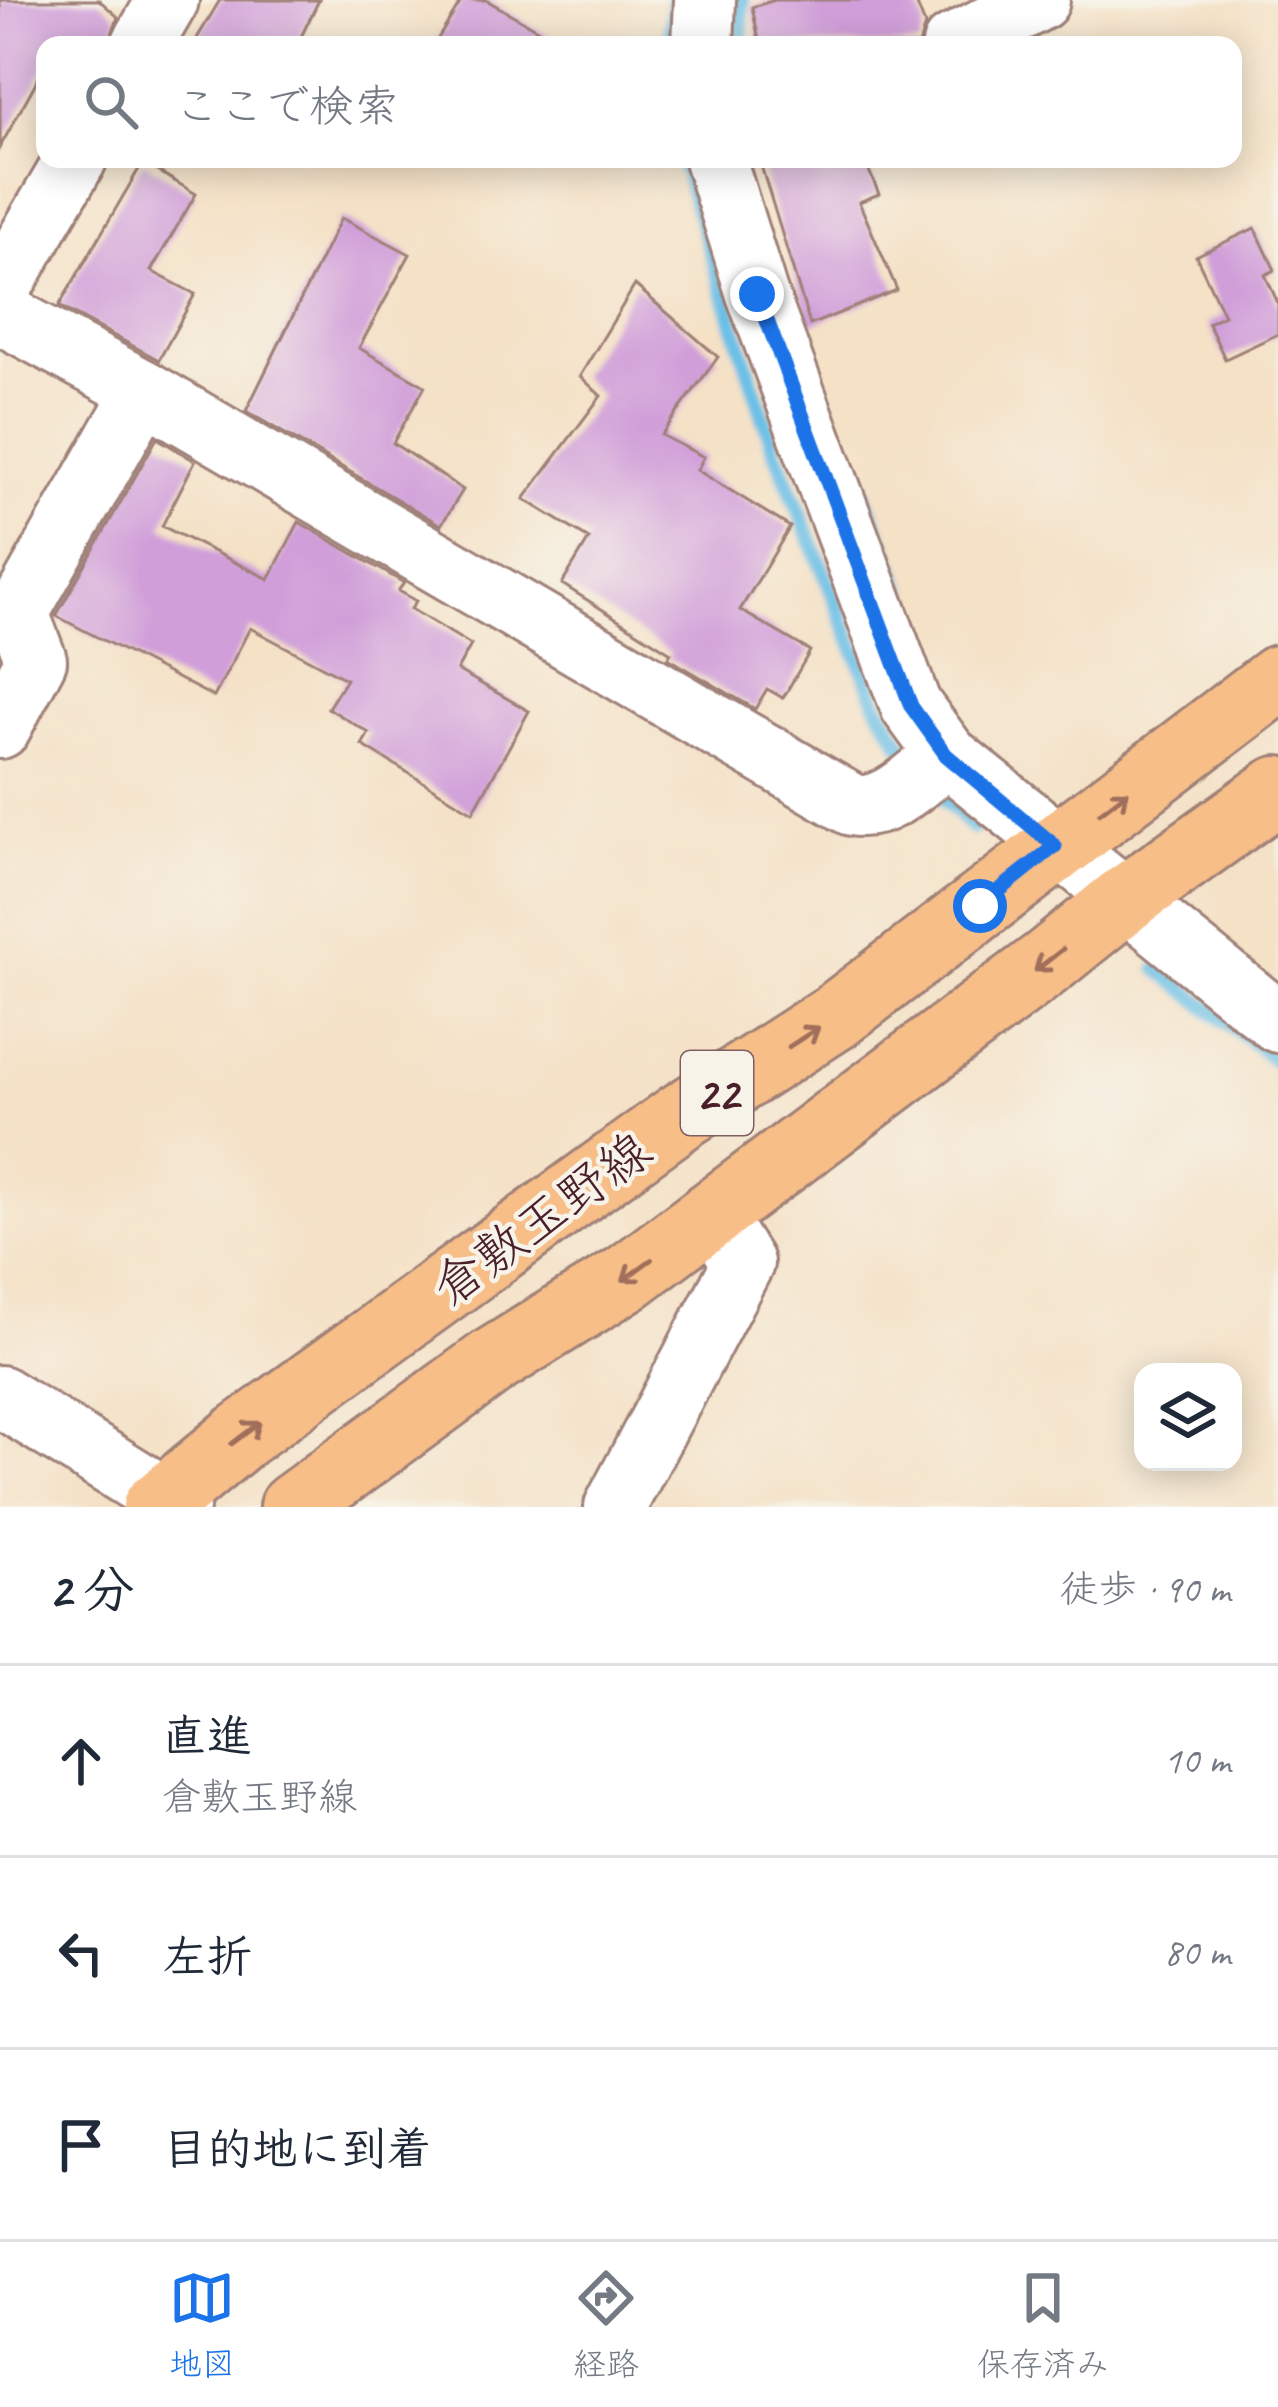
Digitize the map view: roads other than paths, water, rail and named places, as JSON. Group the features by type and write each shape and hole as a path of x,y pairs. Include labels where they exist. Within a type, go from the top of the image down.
{"main road":[{"name":"倉敷玉野線","path":"167,1504 241,1436 680,1117 836,1017 1278,679"},
{"name":"倉敷玉野線","path":"293,1507 493,1361 628,1277 1123,901 1278,790"}],"street":[{"path":"147,36 168,0"},
{"path":"703,36 705,0"},
{"path":"970,36 1040,0"},
{"path":"0,289 71,168"},
{"path":"718,168 757,294 911,706 928,769 1055,846 1278,1022"},
{"path":"0,313 144,391 852,805 868,809 928,769"},
{"path":"0,728 36,660 18,613 144,391"},
{"path":"615,1507 743,1263 712,1214"},
{"path":"0,1396 167,1504"}],"waterway":[{"path":"670,36 674,0"},
{"path":"742,0 742,36"},
{"path":"684,168 773,446 877,704 914,765"},
{"path":"856,473 936,679"},
{"path":"929,784 973,828"},
{"path":"1158,969 1278,1062"}]}
